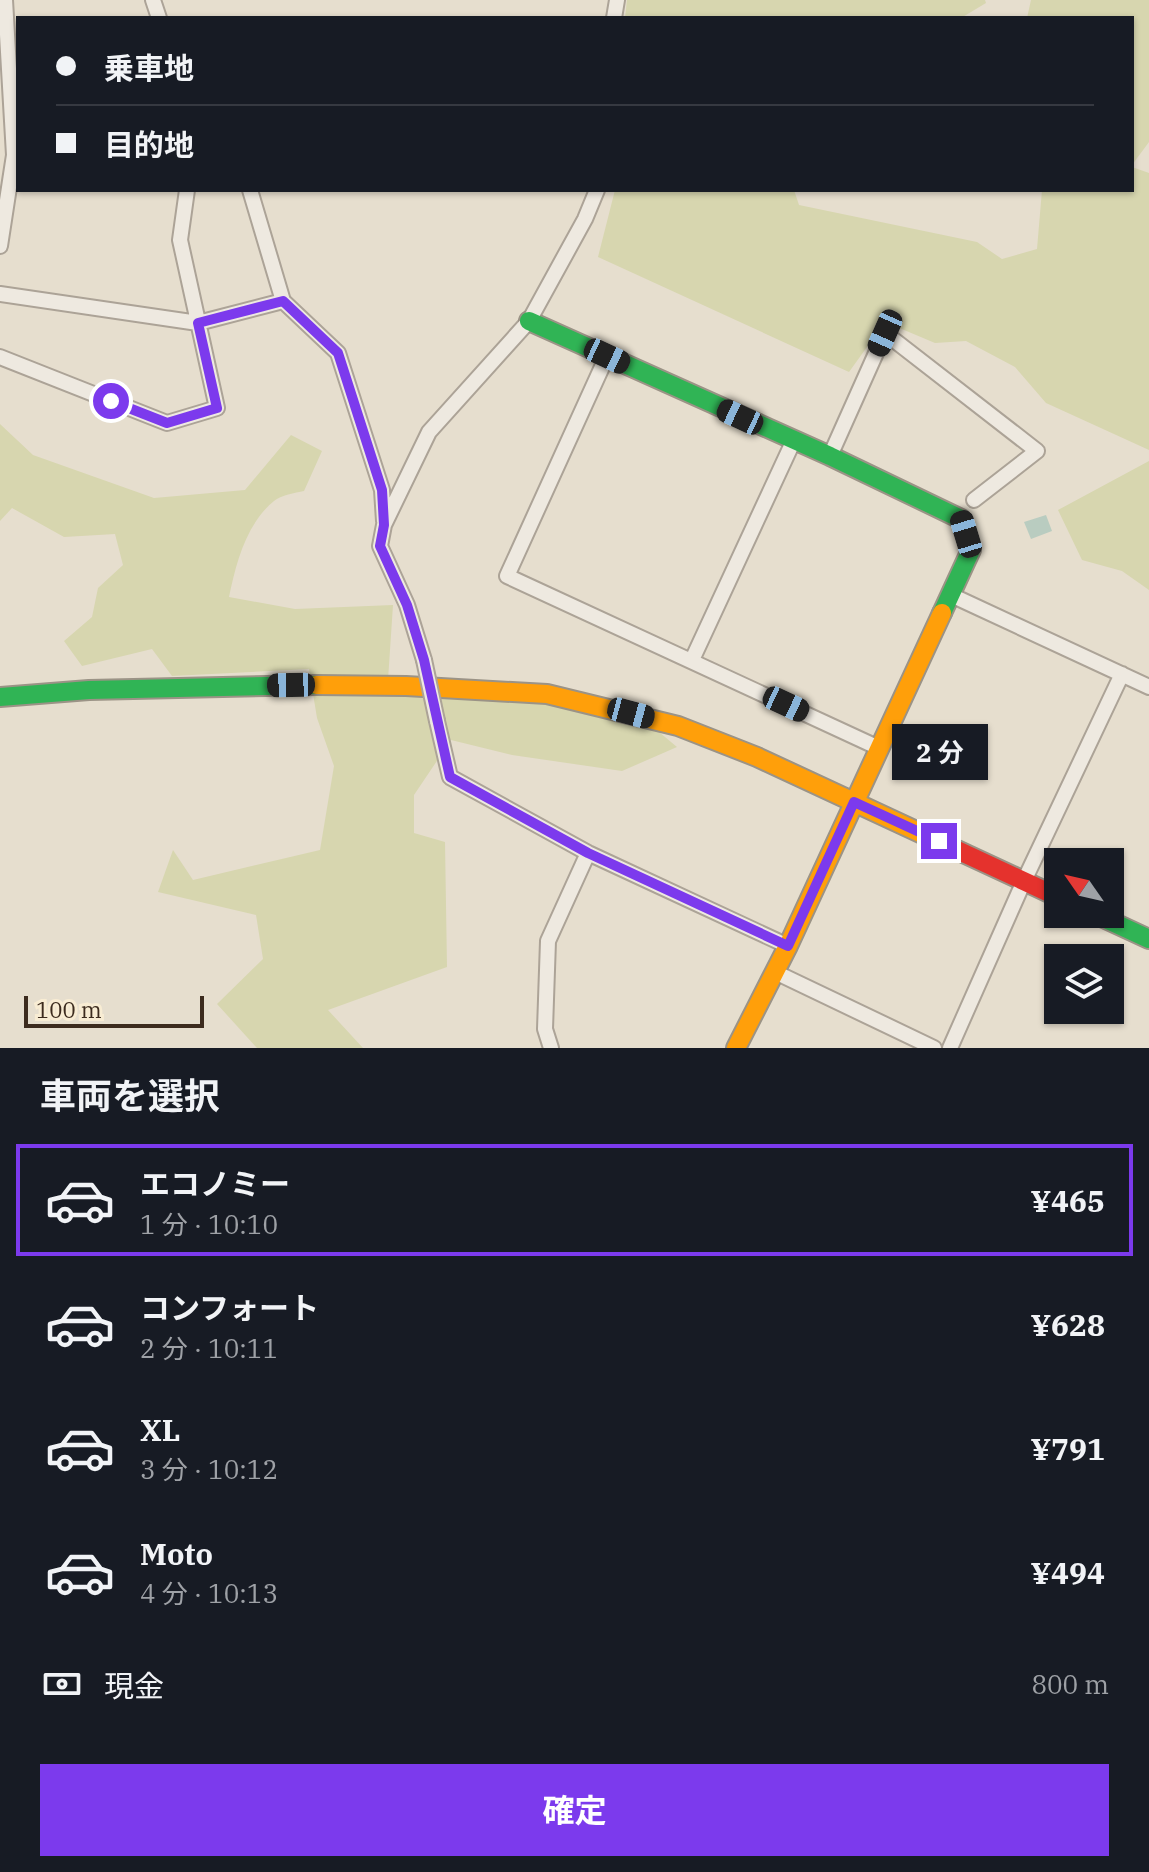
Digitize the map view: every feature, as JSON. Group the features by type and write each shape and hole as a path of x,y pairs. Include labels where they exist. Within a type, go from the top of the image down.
{"street":[{"path":"0,246 16,156 5,0"},
{"path":"0,357 167,423 217,408 180,240 187,192"},
{"path":"251,192 283,301 338,353 382,490 384,525 380,546 407,605 424,660 450,777 588,853 788,946"},
{"path":"384,525 429,432 529,321 585,219 596,192"},
{"path":"0,294 198,323 283,301"},
{"path":"529,321 830,456 961,519 971,550 788,946 736,1048"},
{"path":"830,456 885,333 1037,451 974,500"},
{"path":"607,356 507,576 879,748"},
{"path":"692,660 793,442"},
{"path":"951,595 1149,687"},
{"path":"950,1048 1024,881 1122,674"},
{"path":"0,697 89,690 319,685 406,686 547,694 678,726 757,757 1044,890"},
{"path":"551,1048 545,1029 548,941 588,853"},
{"path":"1124,927 1149,939"},
{"path":"775,972 934,1048"}],"green space":[{"path":"627,0 985,0 986,3 964,16 625,16"},
{"path":"1031,0 1149,0 1149,142 1134,162 1134,16 1027,16"},
{"path":"1134,168 1149,173 1149,450 1046,403 1015,367 966,341 935,343 885,322 849,372 598,257 614,192 795,192 799,205 977,242 1002,259 1037,249 1042,192 1134,192"},
{"path":"0,424 33,455 154,498 245,490 291,435 322,451 304,491 277,499 256,521 239,558 229,597 295,609 393,605 387,695 529,699 653,727 677,747 622,771 512,755 451,740 414,795 414,833 445,842 447,967 328,1010 363,1048 257,1048 217,1004 263,959 256,915 158,892 173,850 193,880 320,850 334,766 317,718 309,669 172,676 152,649 82,666 64,641 92,617 98,588 123,565 115,534 64,537 12,508 0,521"},
{"path":"1149,461 1149,590 1122,571 1082,560 1058,510"}],"shaded area":[{"path":"1046,515 1052,531 1031,539 1024,522"}],"traffic: fast":[{"path":"529,321 830,456 961,519 971,550 942,613"},
{"path":"0,697 89,690 316,685"},
{"path":"1124,927 1149,939"}],"traffic: slow":[{"path":"736,1048 788,946 942,613"},
{"path":"316,685 406,686 547,694 678,726 757,757 929,837"}],"traffic: jam":[{"path":"929,837 1044,890"}],"route":[{"path":"111,401 167,423 217,408 198,323 283,301 311,327 338,353 382,490 384,525 380,546 407,605 424,660 450,777 588,853 788,946 854,802 939,841"}]}
